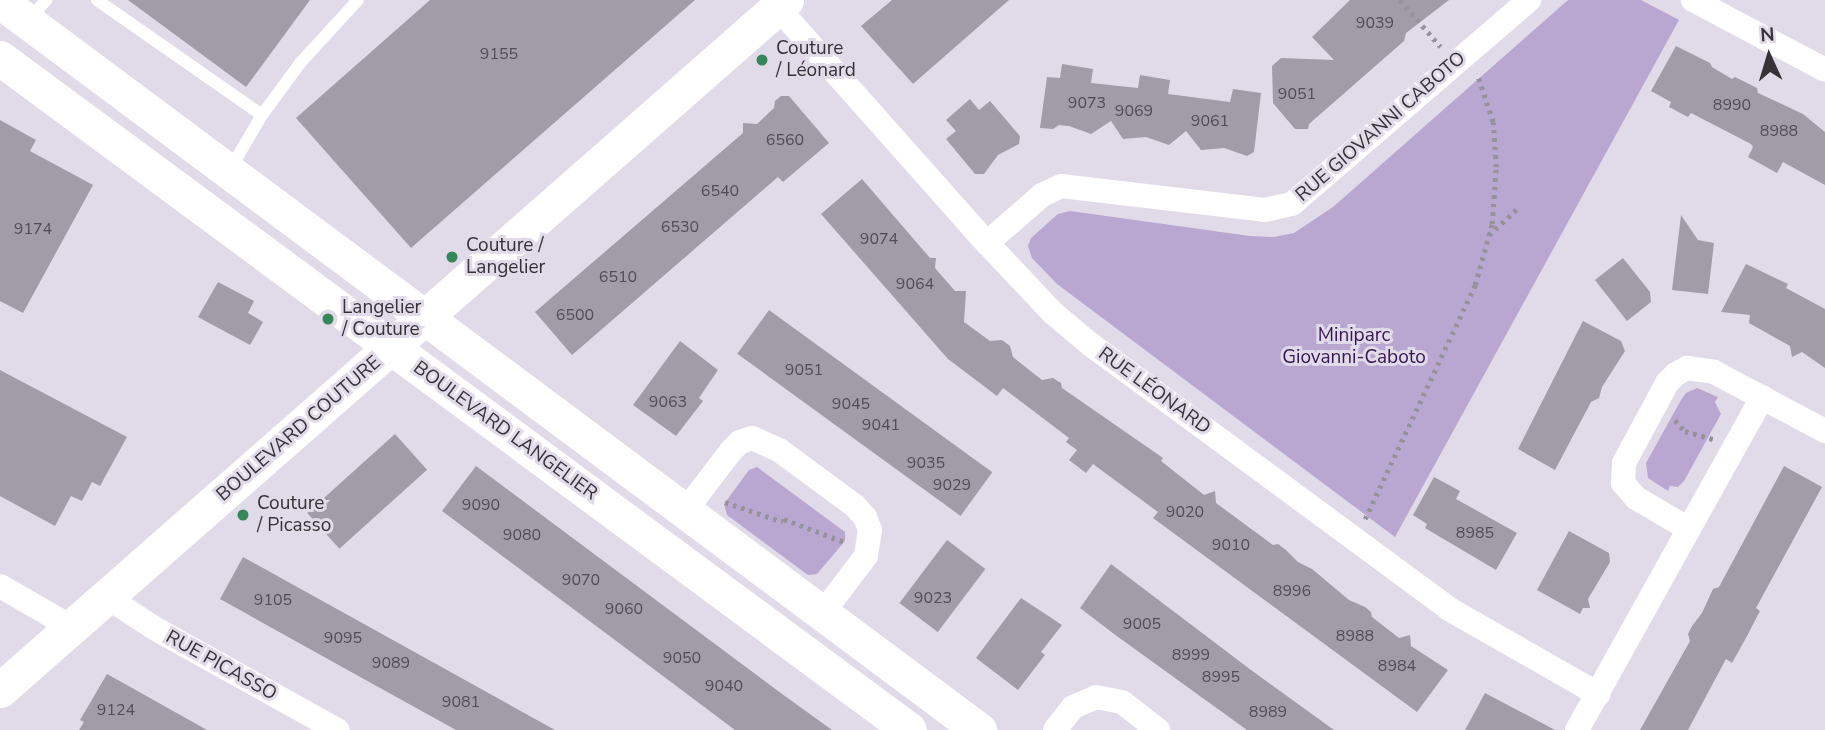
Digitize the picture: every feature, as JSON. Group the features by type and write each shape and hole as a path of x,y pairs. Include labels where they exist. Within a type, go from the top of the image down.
{"main road":[{"path":"0,1 37,11 229,172 979,730"},
{"name":"BOULEVARD COUTURE","path":"0,690 782,4"},
{"name":"BOULEVARD LANGELIER","path":"0,58 909,730"}],"street":[{"name":"RUE GIOVANNI CABOTO","path":"987,243 1042,195 1061,186 1252,209 1279,209 1303,197 1529,0"},
{"path":"1693,0 1825,70"},
{"name":"RUE LÉONARD","path":"782,4 987,243 1053,313 1090,344 1471,623 1598,694"},
{"path":"1687,528 1636,498 1623,483 1624,463 1668,383 1687,368 1714,372 1825,431"},
{"path":"1577,730 1762,397"},
{"path":"685,511 731,451 740,442 752,438 779,450 855,506 865,517 870,530 867,551 821,615"},
{"path":"0,586 71,628"},
{"name":"RUE PICASSO","path":"107,597 154,628 337,730"},
{"path":"1055,730 1073,707 1096,697 1122,702 1158,730"}],"lane":[{"path":"97,0 262,115"},
{"path":"229,172 262,115 301,62 358,0"}],"path":[{"path":"1355,539 1475,285 1489,235 1496,167 1493,122 1462,57 1400,0"},
{"path":"1489,235 1517,209"},
{"path":"1658,401 1685,431 1735,446"},
{"path":"720,500 782,522 784,519 867,551"}],"green space":[{"name":"Miniparc Giovanni-Caboto","path":"1568,0 1641,0 1679,20 1395,537 1057,284 1032,258 1028,246 1031,238 1058,214 1070,211 1250,236 1274,237 1294,233 1333,207"},
{"path":"1697,388 1718,397 1715,402 1721,414 1684,481 1678,487 1670,486 1668,491 1648,478 1646,463 1681,400 1686,393"},
{"path":"757,467 845,532 845,541 817,574 808,575 727,515 724,504 749,470"}],"building":[{"path":"128,0 310,0 246,87"},
{"path":"430,0 695,0 411,248 296,118"},
{"path":"892,0 1009,0 913,84 861,26"},
{"path":"1350,0 1449,0 1406,33 1404,41 1309,124 1308,129 1295,129 1273,103 1272,66 1281,58 1334,60 1312,37"},
{"path":"1676,46 1710,63 1732,79 1735,77 1757,88 1758,93 1803,114 1825,132 1825,185 1783,162 1777,173 1748,157 1753,147 1751,144 1691,113 1688,117 1669,107 1671,102 1651,91"},
{"path":"1062,64 1093,69 1091,83 1138,88 1140,75 1170,80 1168,94 1230,102 1233,89 1261,93 1254,152 1247,156 1224,148 1201,150 1186,131 1169,145 1146,137 1123,139 1111,121 1091,134 1069,126 1040,128 1047,77 1060,78"},
{"path":"781,96 789,96 829,143 783,182 778,177 572,355 535,312 743,133 743,123 757,124 774,108 775,101"},
{"path":"970,99 979,110 990,101 1020,136 1019,144 998,155 984,174 975,174 946,139 956,131 946,120"},
{"path":"0,120 36,140 30,151 93,185 23,313 0,301"},
{"path":"862,179 930,258 936,258 935,268 955,291 966,291 964,322 990,341 1002,340 1010,346 1013,357 1042,380 1053,378 1061,383 1062,388 1163,458 1161,461 1204,495 1215,491 1216,503 1273,545 1278,544 1349,600 1365,607 1372,617 1399,638 1410,635 1411,646 1448,670 1417,712 1153,518 1158,512 1093,464 1086,473 1069,460 1077,450 1066,442 1069,438 1003,388 997,396 948,359 821,214"},
{"path":"1681,215 1698,240 1714,243 1708,294 1672,290"},
{"path":"1623,258 1650,292 1651,302 1627,321 1595,280"},
{"path":"1746,264 1788,284 1786,288 1825,309 1825,368 1802,352 1792,357 1790,346 1749,323 1750,315 1721,312"},
{"path":"218,282 254,301 248,313 263,322 250,345 198,317"},
{"path":"769,310 992,472 961,516 737,354"},
{"path":"1583,321 1621,341 1625,351 1602,387 1599,398 1591,402 1555,470 1518,449"},
{"path":"680,341 718,370 699,398 703,401 676,436 633,405"},
{"path":"0,370 127,437 100,486 92,482 82,501 71,496 55,526 0,496"},
{"path":"395,434 427,470 339,549 307,513"},
{"path":"476,466 832,730 735,730 442,511"},
{"path":"1784,466 1822,487 1756,608 1760,611 1747,636 1732,663 1726,659 1688,730 1640,730 1690,641 1688,634 1692,626 1702,613 1713,589 1719,587"},
{"path":"1434,477 1460,491 1456,499 1517,533 1496,570 1425,528 1427,524 1413,515"},
{"path":"1569,531 1609,553 1610,562 1588,599 1590,608 1583,608 1580,614 1537,590"},
{"path":"947,540 985,569 938,632 899,603"},
{"path":"243,557 555,730 456,730 362,678 220,599"},
{"path":"1111,564 1334,730 1247,730 1114,634 1080,608"},
{"path":"1021,598 1062,625 1041,652 1045,655 1018,690 976,658"},
{"path":"107,674 207,730 79,730 84,722 80,720"},
{"path":"1485,693 1555,730 1465,730"}],"place":[{"name":"Couture / Léonard","path":"762,60"},
{"name":"Couture / Langelier","path":"452,257"},
{"name":"Langelier / Couture","path":"328,319"},
{"name":"Couture / Picasso","path":"243,515"}]}
